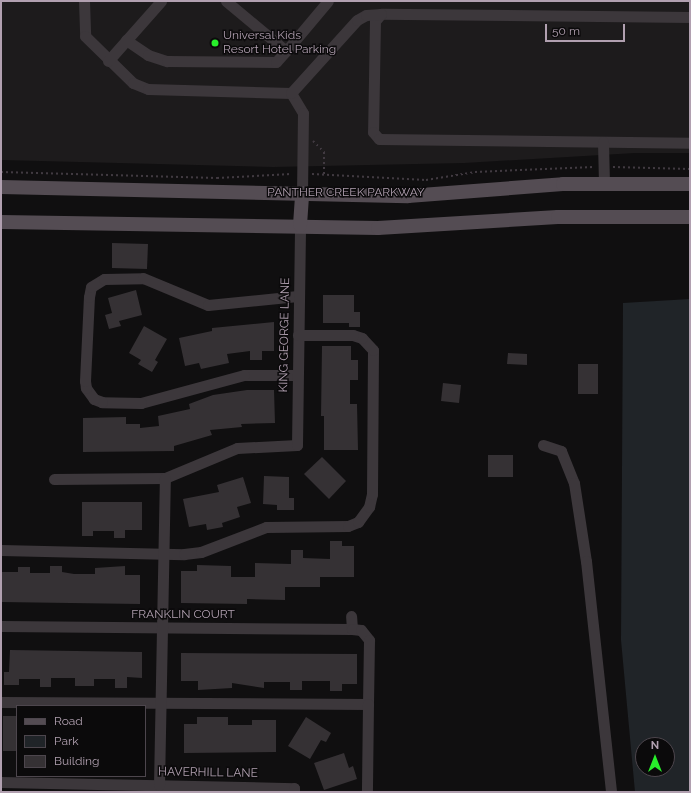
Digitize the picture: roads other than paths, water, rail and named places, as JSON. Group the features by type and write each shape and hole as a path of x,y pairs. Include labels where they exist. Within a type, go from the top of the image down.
{"main road":[{"name":"PANTHER CREEK PARKWAY","path":"1,187 408,196 493,187 604,184 690,184"},
{"path":"300,225 302,193"},
{"path":"1,222 300,225 378,228 558,217 690,217"}],"street":[{"path":"84,1 85,36 108,61 133,83 148,89 290,93 357,20 366,15 690,17"},
{"path":"108,61 160,1"},
{"path":"226,1 286,51"},
{"path":"126,40 148,55 167,61 276,62 328,1"},
{"path":"381,14 375,21 373,132 379,139 690,143"},
{"path":"290,93 303,113 302,193"},
{"path":"603,142 604,184"},
{"name":"KING GEORGE LANE","path":"165,478 238,448 297,445 300,225"},
{"path":"297,375 244,375 141,403 102,402 94,399 86,388 85,381 91,287 112,277 138,278 181,296 208,305 298,296"},
{"path":"1,550 163,553 201,552 266,527 348,526 364,517 372,494 373,350 362,338 353,335 298,335"},
{"path":"543,445 561,451 574,483 586,561 611,792"},
{"path":"54,479 165,478 159,785"},
{"path":"352,616 352,629 361,630 369,640 367,792"},
{"name":"FRANKLIN COURT","path":"1,626 352,629"},
{"path":"1,702 368,704"},
{"name":"HAVERHILL LANE","path":"1,782 77,788 159,785 294,790"}],"place":[{"name":"Universal Kids Resort Hotel Parking","path":"215,43"}]}
